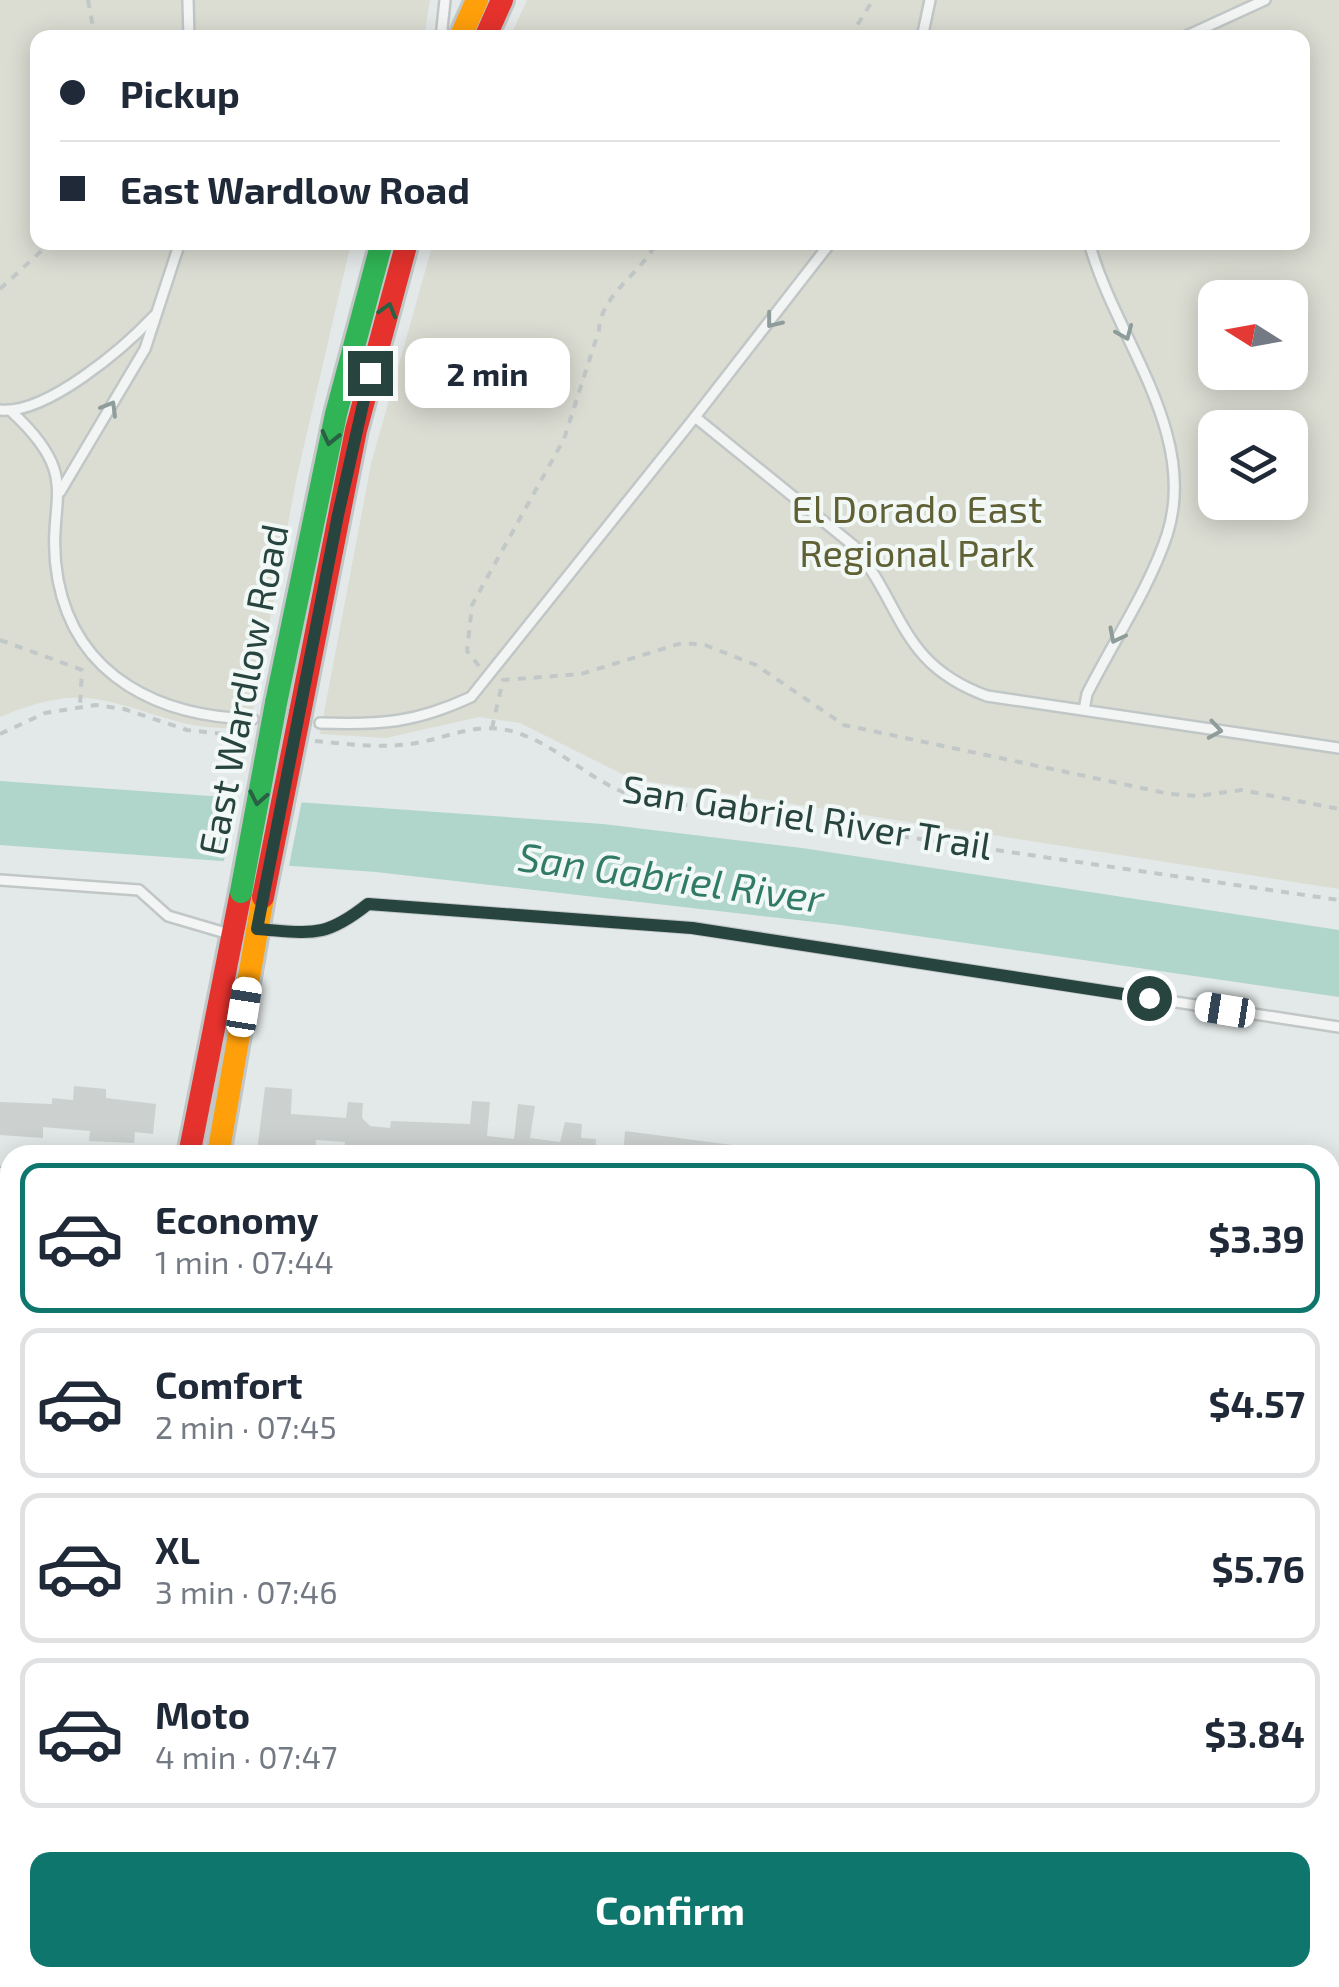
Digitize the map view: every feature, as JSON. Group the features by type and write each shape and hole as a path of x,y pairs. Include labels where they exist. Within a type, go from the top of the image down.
{"main road":[{"path":"463,30 476,0"},
{"path":"489,30 502,0"},
{"name":"East Wardlow Road","path":"220,1145 257,929 252,895 276,704 335,415 357,321 379,250"},
{"name":"East Wardlow Road","path":"191,1145 232,935 252,895 310,718 356,430 405,250"}],"lane":[{"path":"188,0 189,30"},
{"path":"443,30 445,0"},
{"path":"924,30 930,0"},
{"path":"1199,30 1265,0"},
{"path":"60,492 145,349 178,250"},
{"path":"310,718 390,726 434,714 471,697 826,250"},
{"path":"1084,710 1087,694 1166,536 1174,487 1166,431 1092,250"},
{"path":"0,410 12,412 78,382 128,343 160,310"},
{"path":"12,412 53,459 60,492 55,547 58,583 76,627 95,658 117,680 152,701 206,718 252,719"},
{"path":"696,417 854,546 874,571 914,649 934,669 987,696 1339,748"},
{"path":"0,880 138,890 168,916 232,935"},
{"path":"257,929 312,933 336,929 368,904 692,928 1339,1027"}],"path":[{"path":"88,0 94,30"},
{"path":"855,30 873,0"},
{"path":"0,290 42,250"},
{"path":"481,667 467,651 472,605 564,440 600,312 636,274 652,250"},
{"path":"0,640 82,670 80,706"},
{"path":"492,728 503,680 581,674 682,643 694,644 756,665 844,726 1170,794 1198,796 1242,790 1339,809"},
{"path":"0,734 44,714 80,706 124,708 205,734 261,738"},
{"name":"San Gabriel River Trail","path":"298,740 394,745 465,729 492,728 538,741 604,785 645,799 1339,900"}],"green space":[{"path":"0,0 430,0 425,30 30,30 30,250 349,250 297,476 249,730 187,724 91,698 51,700 0,717"},
{"name":"El Dorado East Regional Park","path":"527,0 1339,0 1339,889 632,779 520,723 479,717 386,738 320,734 371,464 431,250 1310,250 1310,30 513,30"}],"water":[{"name":"San Gabriel River","path":"0,781 603,824 802,848 1339,930 1339,997 841,925 376,872 0,845"}],"pier":[{"path":"238,791 303,795 288,871 223,866"}],"building":[{"path":"74,1086 106,1089 106,1098 156,1104 153,1134 135,1132 134,1143 89,1141 90,1131 43,1127 43,1138 0,1135 0,1102 52,1104 52,1098 73,1100"},
{"path":"265,1087 292,1089 291,1114 346,1118 348,1102 363,1103 362,1118 370,1126 390,1128 391,1121 470,1124 472,1101 490,1102 487,1136 514,1139 518,1104 535,1106 530,1138 560,1142 565,1122 582,1124 581,1138 596,1139 596,1145 345,1145 345,1142 316,1140 316,1145 258,1145"},
{"path":"625,1131 732,1145 624,1145"}],"traffic: fast":[{"path":"276,703 336,414 380,250"},
{"path":"241,892 276,703"}],"traffic: slow":[{"path":"464,30 477,0"},
{"path":"220,1145 263,897"}],"traffic: jam":[{"path":"489,30 502,0"},
{"path":"300,713 356,430 405,250"},
{"path":"263,897 300,713"},
{"path":"191,1145 241,892"}],"route":[{"path":"370,373 338,515 257,929 312,933 336,929 368,904 692,928 1149,998"}]}
